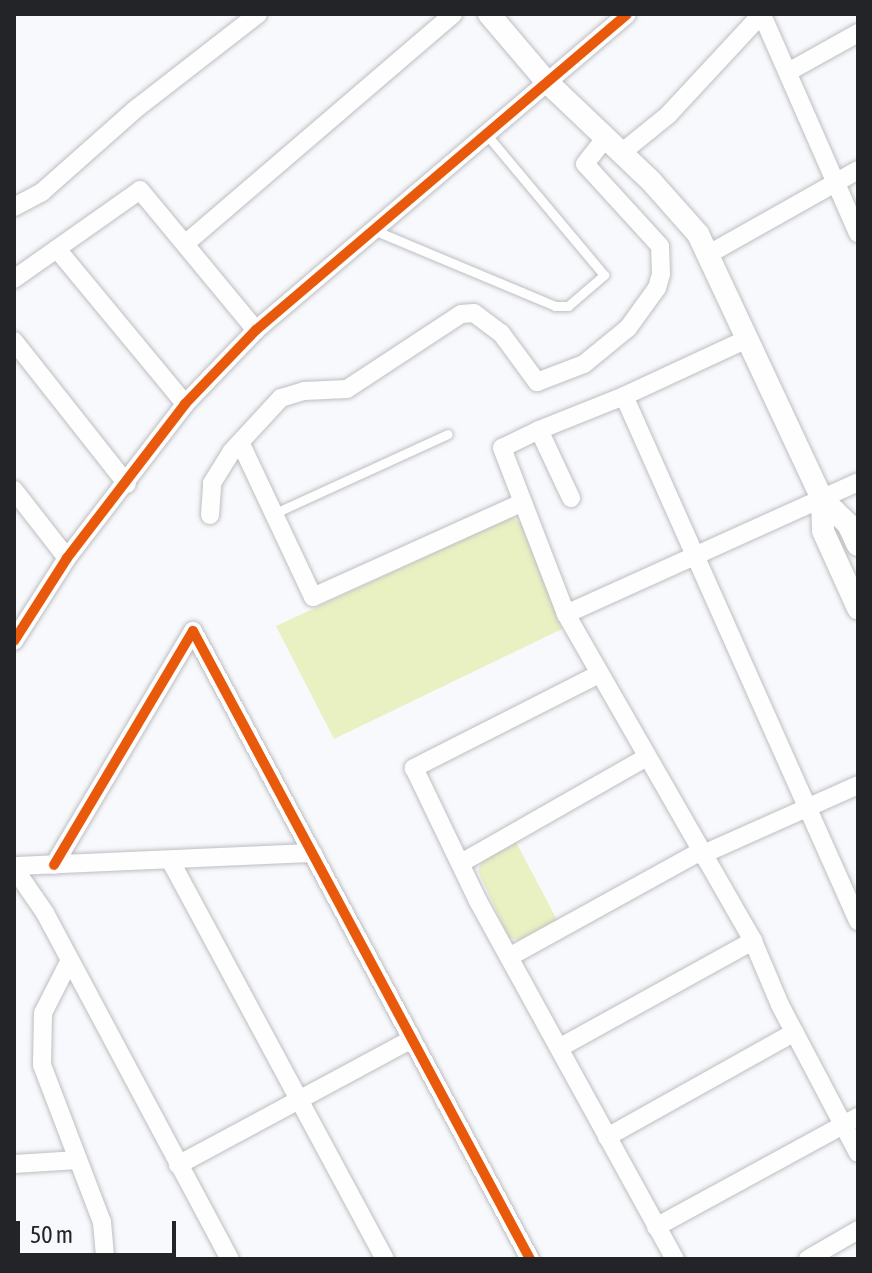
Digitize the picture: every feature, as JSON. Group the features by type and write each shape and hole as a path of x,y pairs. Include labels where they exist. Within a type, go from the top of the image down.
{"street":[{"path":"14,207 42,192 137,108 246,27 258,14"},
{"path":"185,244 453,14"},
{"path":"489,14 546,81 674,205 709,254 822,499 823,531 858,608"},
{"path":"14,641 67,558 127,484 185,404 256,330 376,231 627,14"},
{"path":"210,515 212,483 231,452 281,398 304,391 347,389 461,314 474,313 501,333 537,382 584,364 610,346 650,298 661,274 660,246 585,164 668,115 763,15 858,233"},
{"path":"788,72 858,33"},
{"path":"709,254 858,170"},
{"path":"14,279 140,190 256,330"},
{"path":"57,249 185,404"},
{"path":"747,339 502,448 566,614 700,854 753,941 795,1032 851,1120 858,1153"},
{"path":"14,341 127,484"},
{"path":"624,396 858,921"},
{"path":"539,430 571,498"},
{"path":"241,444 271,515 313,597 523,502"},
{"path":"566,614 858,482"},
{"path":"14,490 67,558"},
{"path":"822,499 843,517 858,545"},
{"path":"54,865 193,631 530,1259"},
{"path":"599,674 414,768 509,957 675,1259"},
{"path":"461,863 647,757"},
{"path":"509,957 700,854 858,785"},
{"path":"14,867 313,853"},
{"path":"170,860 385,1259"},
{"path":"14,867 45,913 230,1259"},
{"path":"559,1048 753,941"},
{"path":"69,962 43,1013 42,1065 102,1222 105,1259"},
{"path":"607,1137 795,1032"},
{"path":"178,1165 410,1040"},
{"path":"656,1227 851,1120"},
{"path":"14,1164 78,1160"},
{"path":"808,1259 858,1230"}],"lane":[{"path":"376,231 555,306 568,306 604,275 487,135"},
{"path":"271,515 448,434"}],"green space":[{"path":"512,517 522,524 562,629 334,739 276,626"},
{"path":"516,842 557,920 519,940 509,938 478,871 482,861"}],"cycle path":[{"path":"14,641 67,558 185,404 256,330 627,14"},
{"path":"54,865 193,631 530,1259"}]}
